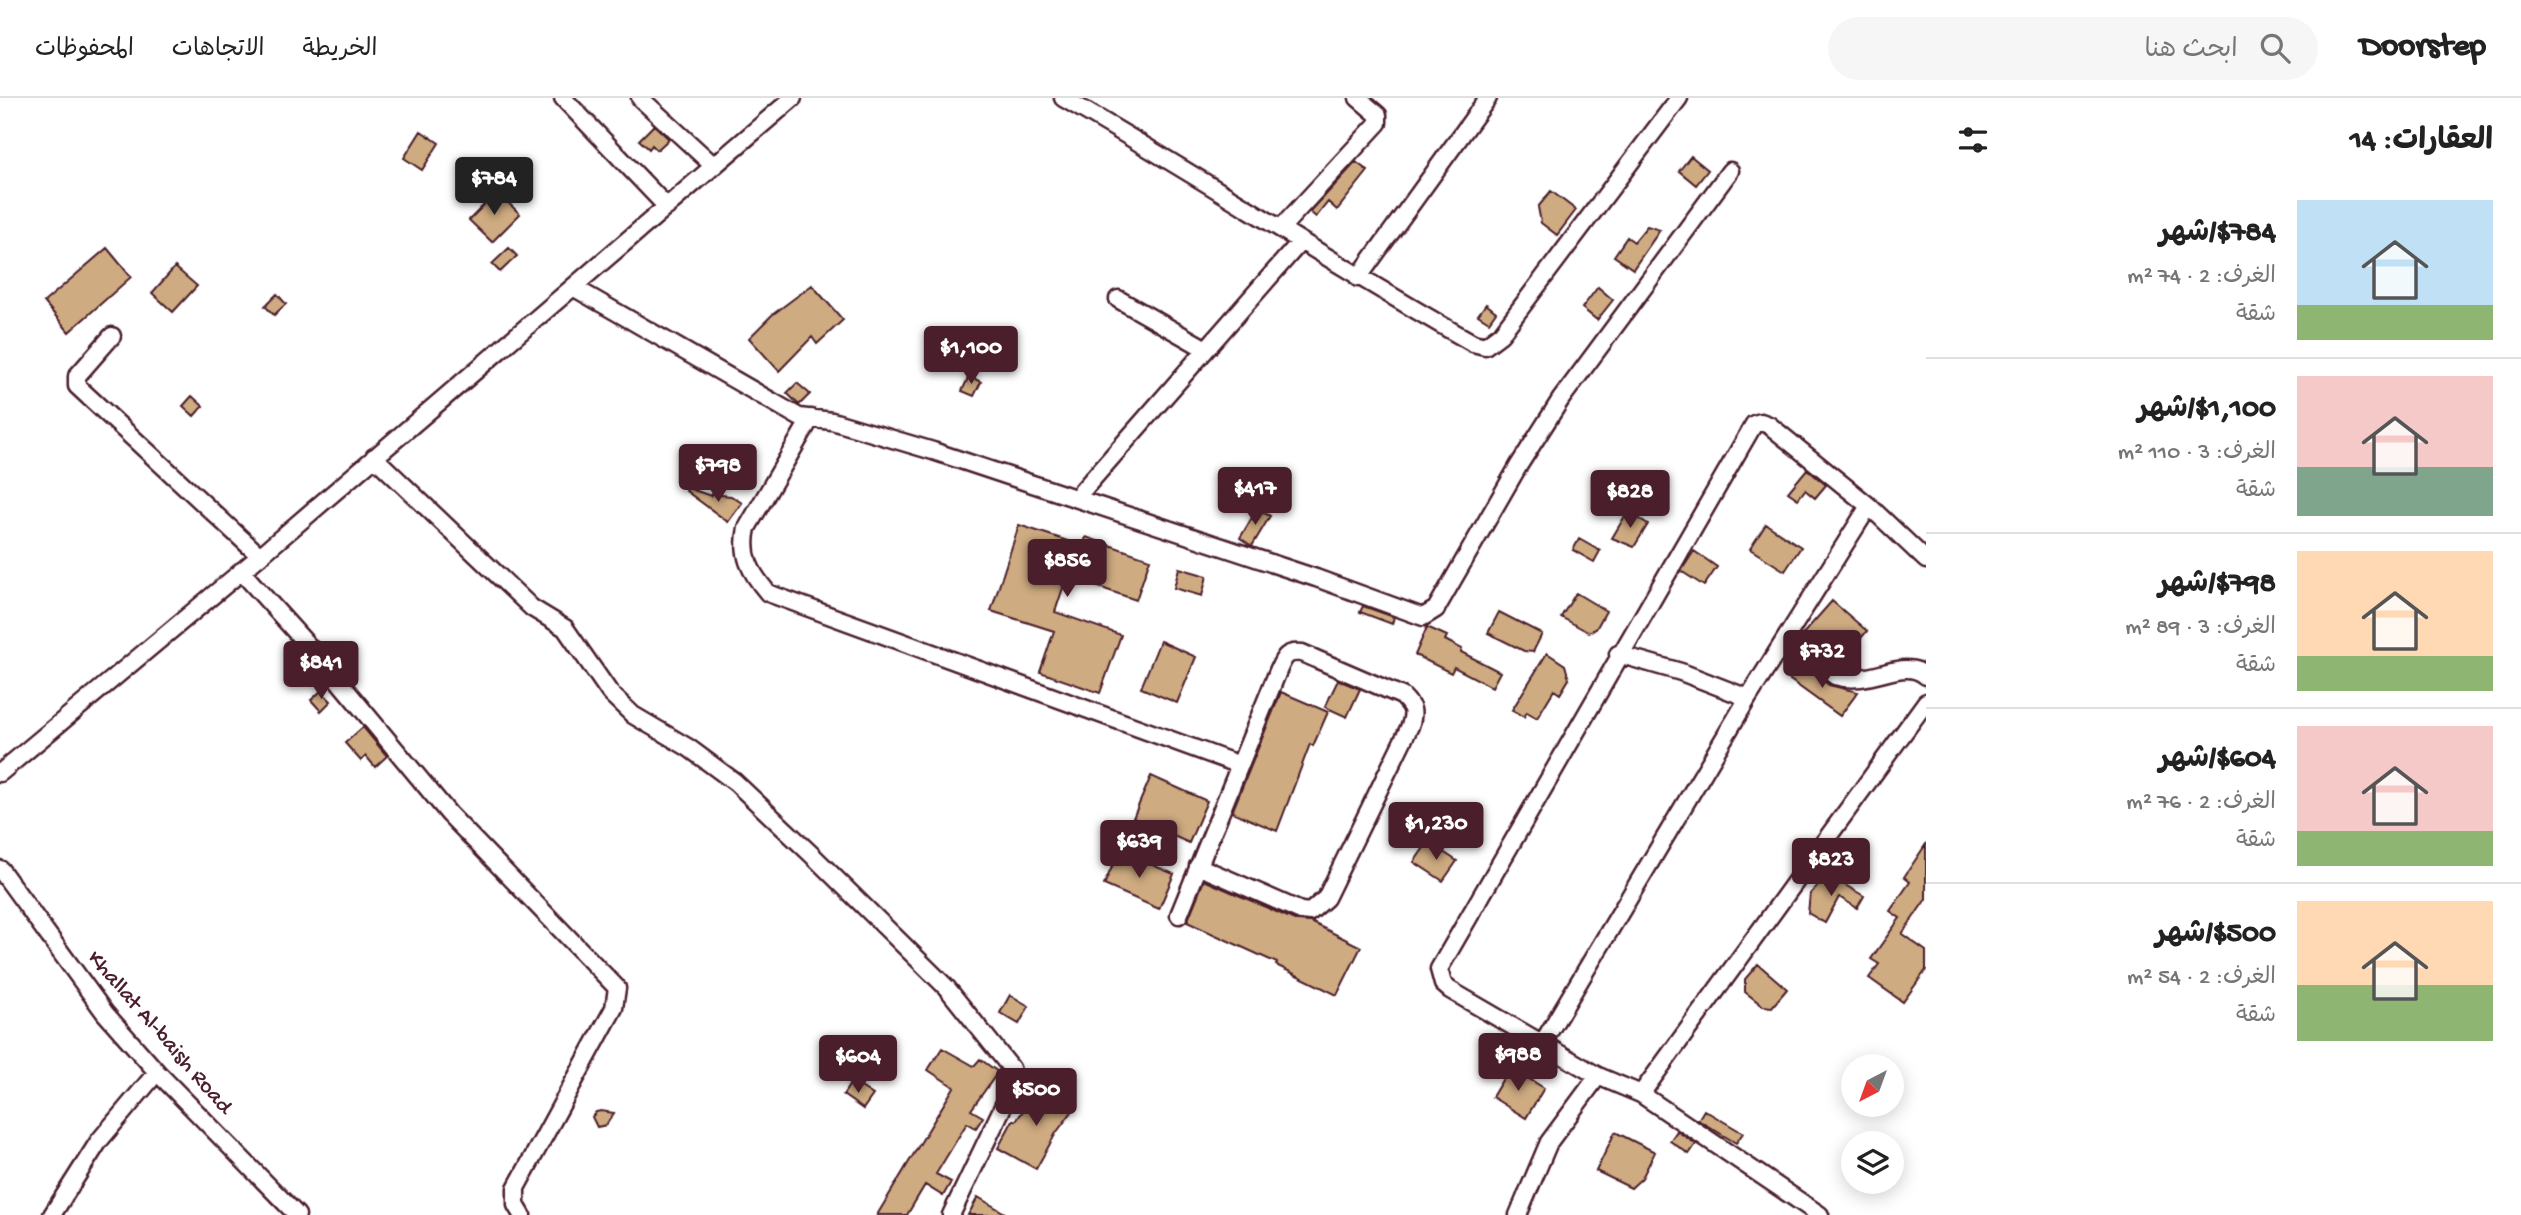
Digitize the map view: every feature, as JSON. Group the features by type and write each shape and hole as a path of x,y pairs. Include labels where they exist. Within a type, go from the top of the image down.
{"street":[{"path":"563,98 667,207"},
{"path":"640,98 714,166"},
{"path":"0,773 260,556 793,98"},
{"path":"1063,98 1181,166 1358,278 1473,343 1485,346 1494,342 1679,98"},
{"path":"1280,228 1378,123 1378,116 1358,98"},
{"path":"1358,278 1488,98"},
{"path":"573,288 781,407 811,418 832,421 933,451 1004,477 1076,498 1316,578 1409,615 1430,616 1561,399 1730,172"},
{"path":"1076,498 1301,241"},
{"path":"1118,299 1206,349"},
{"path":"112,336 77,376 76,386 260,556"},
{"path":"811,418 747,528 743,545 746,558 755,578 768,593 1240,765"},
{"path":"1820,1215 1641,1094 1598,1076 1450,990 1439,976 1439,969 1618,654 1754,424 1761,422 1769,425 1869,506 1926,560"},
{"path":"374,457 532,608 565,628 610,693 633,715 690,748 735,782 811,854 947,988 1011,1068 1014,1078 1011,1090 951,1215"},
{"path":"1542,1044 1748,698 1869,506"},
{"path":"241,572 322,661 449,814 617,988 614,1008 516,1188 516,1205 522,1215"},
{"path":"1786,638 1835,676 1866,679 1905,667 1918,670 1926,676"},
{"path":"1179,915 1198,866 1284,656 1292,651 1402,696 1412,706 1414,714 1410,726 1326,898 1317,908 1301,912 1198,866"},
{"path":"1618,654 1681,672 1748,698"},
{"path":"1641,1094 1926,702"},
{"name":"Khallat Al-baish Road","path":"0,869 105,1013 157,1072 297,1215"},
{"path":"52,1215 99,1141 157,1072"},
{"path":"1518,1215 1549,1142 1598,1076"}],"building":[{"path":"654,125 669,139 657,150 652,145 649,149 639,140"},
{"path":"421,131 439,143 422,170 404,158"},
{"path":"1691,156 1708,170 1696,185 1679,171"},
{"path":"1356,162 1368,171 1337,210 1328,202 1316,217 1310,212"},
{"path":"1551,191 1576,210 1557,235 1541,223 1538,207"},
{"path":"497,192 520,214 492,242 469,220"},
{"path":"1647,226 1660,230 1633,269 1614,256 1627,237 1634,242"},
{"path":"107,248 131,277 69,332 44,302"},
{"path":"509,248 517,256 500,272 492,264"},
{"path":"175,267 197,286 173,312 152,293"},
{"path":"812,285 843,320 817,344 812,337 779,371 749,338 772,315"},
{"path":"1598,287 1613,300 1597,320 1582,308"},
{"path":"277,294 286,304 274,315 265,306"},
{"path":"1486,304 1496,312 1489,322 1478,315"},
{"path":"969,376 981,382 974,396 962,391"},
{"path":"797,383 810,394 799,405 787,393"},
{"path":"192,396 203,406 194,416 183,406"},
{"path":"1807,469 1826,485 1815,498 1805,490 1798,499 1788,492"},
{"path":"688,488 711,496 731,496 742,503 728,522 686,491"},
{"path":"1257,509 1270,516 1252,546 1240,538"},
{"path":"1632,514 1648,524 1634,547 1612,538 1625,516 1629,518"},
{"path":"1766,524 1801,547 1785,571 1750,549"},
{"path":"1019,525 1083,546 1086,537 1150,559 1136,600 1067,576 1055,612 1121,635 1100,693 1040,672 1054,631 991,611"},
{"path":"1579,539 1600,551 1594,562 1573,550"},
{"path":"1694,551 1717,567 1704,586 1681,571"},
{"path":"1179,568 1207,576 1202,596 1174,588"},
{"path":"1576,593 1606,611 1596,629 1588,632 1561,617"},
{"path":"1832,601 1867,631 1838,665 1801,636"},
{"path":"1363,606 1394,617 1392,624 1360,612"},
{"path":"1499,612 1542,634 1533,652 1524,651 1488,633"},
{"path":"1427,627 1447,636 1445,640 1462,649 1461,652 1500,672 1492,687 1454,667 1451,673 1415,655"},
{"path":"1160,641 1196,657 1177,703 1141,688"},
{"path":"1547,653 1565,665 1569,679 1560,694 1554,690 1537,718 1527,712 1524,717 1512,710"},
{"path":"1804,665 1829,685 1858,692 1840,716 1786,677 1794,666 1800,670"},
{"path":"1338,680 1360,689 1347,717 1325,707"},
{"path":"321,691 331,701 321,711 311,700"},
{"path":"1281,692 1328,712 1313,746 1310,744 1277,831 1232,812"},
{"path":"363,727 387,756 375,767 366,756 361,761 345,743"},
{"path":"1151,776 1207,801 1189,843 1133,818"},
{"path":"1428,842 1457,861 1443,881 1414,862"},
{"path":"1926,844 1926,899 1902,934 1926,951 1926,970 1903,1002 1869,978 1879,964 1871,959 1900,918 1890,911 1910,882 1904,877"},
{"path":"1119,851 1174,874 1159,909 1104,885"},
{"path":"1833,878 1864,896 1857,908 1839,897 1825,923 1808,913 1810,894 1824,879"},
{"path":"1204,880 1297,921 1311,922 1361,947 1337,995 1276,965 1277,963 1187,922"},
{"path":"1758,964 1787,989 1772,1007 1763,1006 1745,992 1745,979"},
{"path":"1010,995 1029,1006 1019,1024 1000,1013"},
{"path":"942,1048 974,1066 980,1059 998,1072 971,1110 983,1117 976,1128 967,1123 936,1174 951,1182 943,1196 925,1185 907,1215 877,1215 954,1087 928,1070"},
{"path":"1510,1067 1544,1088 1526,1118 1492,1097"},
{"path":"852,1081 873,1095 863,1109 843,1095"},
{"path":"1040,1086 1074,1109 1056,1133 1036,1169 998,1148 1013,1120 1016,1121"},
{"path":"1704,1110 1743,1133 1736,1143 1698,1120"},
{"path":"596,1112 614,1113 606,1125 597,1127 592,1117"},
{"path":"1677,1131 1696,1144 1689,1154 1670,1141"},
{"path":"1615,1132 1655,1152 1642,1178 1631,1188 1596,1171"},
{"path":"978,1197 1008,1215 968,1215"}]}
